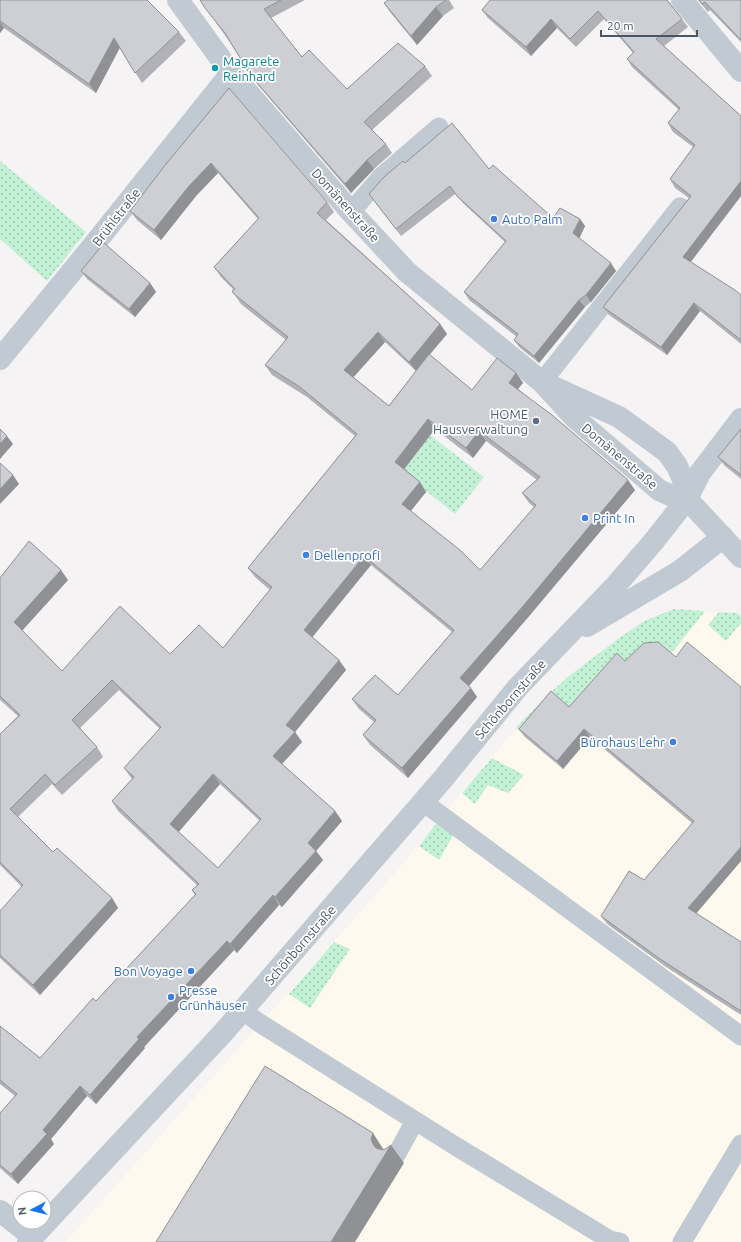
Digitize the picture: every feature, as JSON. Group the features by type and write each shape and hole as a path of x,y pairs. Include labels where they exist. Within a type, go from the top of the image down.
{"street":[{"name":"Domänenstraße","path":"178,0 231,73 351,212 407,272 542,382 575,418 659,490 670,495 687,499 684,480 677,466 667,452 619,417 542,382"},
{"path":"682,0 741,71"},
{"name":"Brühlstraße","path":"0,359 231,73"},
{"name":"Schönbornstraße","path":"30,1239 222,1034 306,939 423,802 518,687 617,584 654,542 687,499 700,473 741,419"},
{"path":"687,499 741,557"},
{"name":"Schönbornstraße","path":"562,640 680,571 723,537"},
{"path":"0,1211 30,1239"}],"lane":[{"path":"351,212 381,177 439,127"},
{"path":"542,382 680,207"},
{"path":"423,802 741,1036"},
{"path":"242,1010 258,1022 416,1121 603,1236 610,1240 620,1242"},
{"path":"395,1158 416,1121"},
{"path":"682,1242 741,1144"}],"shaded area":[{"path":"674,609 737,613 741,616 741,1242 65,1242 394,874 516,728 569,676 644,621"}],"green space":[{"path":"0,161 86,232 47,281 0,239"},
{"path":"430,435 484,477 455,514 401,471"},
{"path":"674,609 705,611 670,655 575,715 557,699 525,737 516,728 569,676 618,639 644,621"},
{"path":"719,612 737,613 741,616 741,625 740,624 726,641 708,625"},
{"path":"492,758 524,775 508,793 488,785 475,804 462,793"},
{"path":"438,821 454,834 439,860 419,846"},
{"path":"334,942 350,949 310,1008 289,994"}],"building":[{"path":"0,0 147,0 179,32 135,73 114,38 89,84 0,21"},
{"path":"200,0 281,0 264,9 302,57 309,50 347,89 398,43 425,66 364,122 386,144 367,160 345,184 251,76 225,33"},
{"path":"388,0 446,0 436,7 411,36 384,3"},
{"path":"490,0 667,0 682,19 656,39 741,116 741,181 683,257 741,295 741,340 694,303 661,347 603,307 691,196 670,179 695,145 668,123 680,108 627,59 634,52 598,11 570,39 551,19 526,47 482,10"},
{"path":"699,0 741,0 741,40 705,2 702,4"},
{"path":"229,88 327,202 317,213 440,324 409,362 378,332 344,370 389,406 429,354 472,390 497,358 516,373 509,383 552,415 628,480 524,605 460,678 471,688 402,768 363,735 376,720 352,699 375,675 398,695 454,630 364,556 304,630 339,660 286,725 295,732 273,756 335,811 308,843 316,851 275,897 273,895 230,944 227,941 137,1037 139,1039 90,1095 80,1086 43,1130 47,1134 11,1174 0,1165 0,1113 17,1094 0,1080 0,1026 40,1058 93,998 96,1001 196,894 192,890 199,884 112,801 134,777 124,768 161,727 112,680 72,720 97,747 55,785 45,774 10,809 53,852 57,848 112,898 33,985 0,955 0,911 23,885 0,862 0,734 20,715 0,696 0,578 29,541 61,570 14,622 62,671 120,606 170,654 199,625 223,648 272,587 248,568 357,434 300,387 265,365 288,337 234,294 232,291 235,289 214,267 259,218 211,163 189,186 154,230 130,211 166,164","holes":["428,419 466,448 479,431 540,477 522,493 536,505 480,570 460,550 402,504 420,482 395,462","213,774 261,819 218,868 170,824"]},
{"path":"452,123 489,169 493,165 553,218 560,208 580,219 573,233 611,263 534,356 514,340 518,334 464,292 506,241 457,196 450,186 396,229 369,194 384,177 403,161 405,163"},
{"path":"104,243 150,283 129,309 81,271"},
{"path":"0,429 7,436 0,444"},
{"path":"741,429 741,475 718,457"},
{"path":"0,463 13,475 0,489"},
{"path":"658,642 676,657 687,642 741,687 741,847 688,908 741,942 741,1011 660,959 601,916 629,871 644,880 694,821 584,729 557,761 519,729 551,691 569,707 617,653 625,661 644,643"},
{"path":"265,1066 373,1133 371,1139 376,1148 383,1150 391,1145 331,1242 156,1242"}],"place":[{"name":"Magarete Reinhard","path":"215,68"},
{"name":"Auto Palm","path":"494,219"},
{"name":"HOME Hausverwaltung","path":"536,421"},
{"name":"Print In","path":"585,518"},
{"name":"Dellenprofi","path":"306,555"},
{"name":"Bürohaus Lehr","path":"673,742"},
{"name":"Bon Voyage","path":"191,971"},
{"name":"Presse Grünhäuser","path":"171,997"}]}
